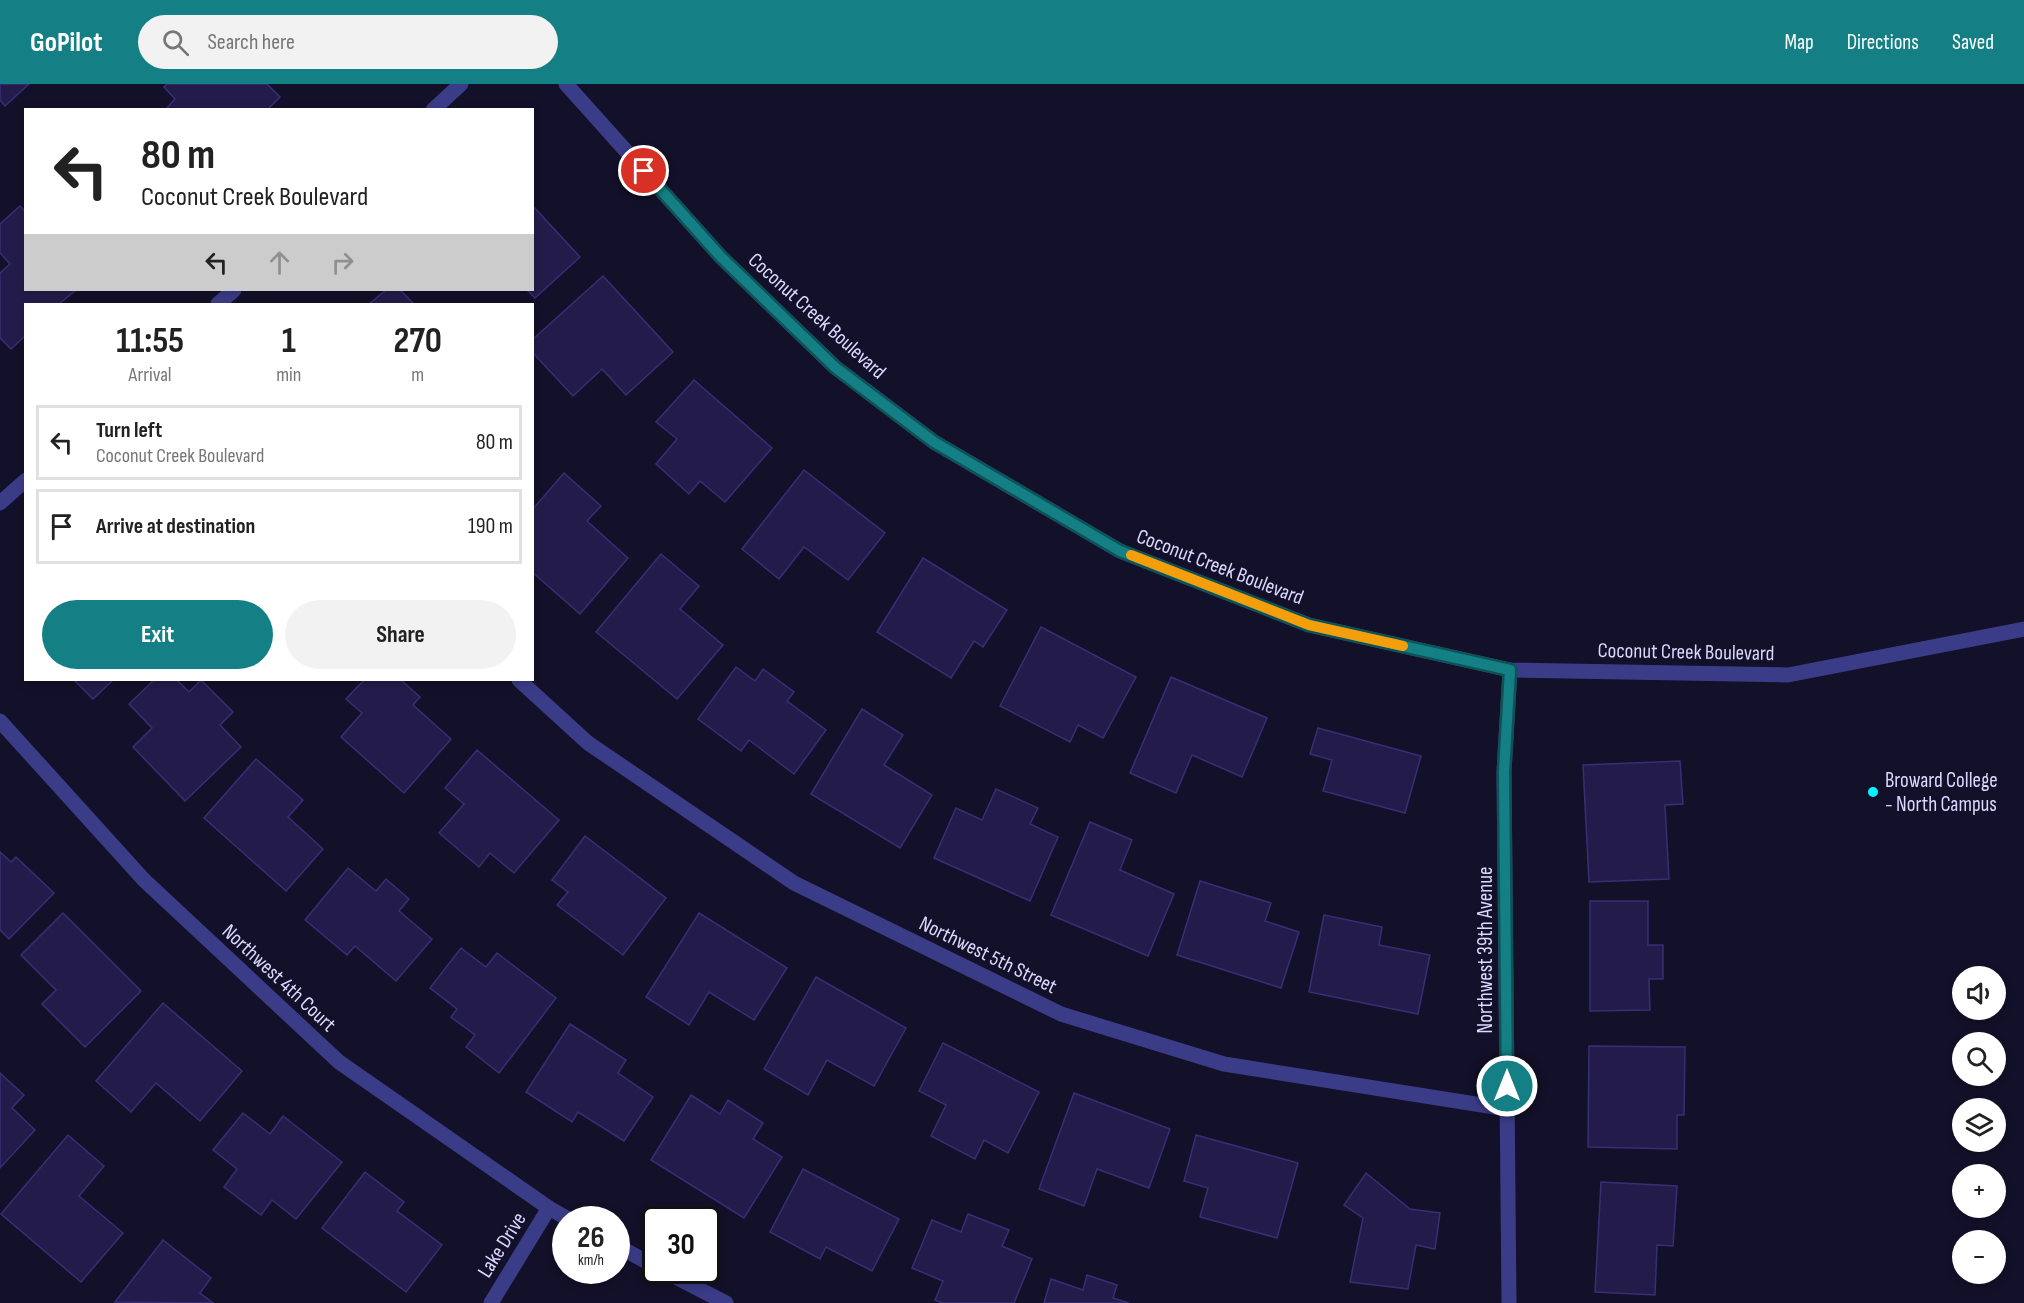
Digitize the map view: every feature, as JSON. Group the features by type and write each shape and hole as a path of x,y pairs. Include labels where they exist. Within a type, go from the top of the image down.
{"street":[{"path":"435,108 461,84"},
{"name":"Coconut Creek Boulevard","path":"566,84 721,257 836,368 934,442 1120,551 1309,625 1510,670 1788,675 2024,629"},
{"path":"219,303 233,291"},
{"path":"0,503 24,482"},
{"name":"Northwest 39th Avenue","path":"1509,1303 1504,772 1510,670"},
{"name":"Northwest 5th Street","path":"520,681 588,743 794,883 1061,1014 1224,1064 1507,1108"},
{"name":"Northwest 4th Court","path":"0,721 144,880 339,1062 552,1210"},
{"name":"Lake Drive","path":"490,1303 549,1208"},
{"path":"689,1284 726,1303"}],"building":[{"path":"0,84 29,84 5,106 0,100"},
{"path":"167,84 267,84 280,97 269,108 167,108 175,99 164,87"},
{"path":"20,206 24,210 24,291 75,291 60,303 24,303 24,337 11,349 0,338 0,273 10,264 0,253 0,224"},
{"path":"534,207 580,257 535,298 528,291 534,291"},
{"path":"603,276 673,352 626,395 602,369 573,396 534,354 534,338"},
{"path":"385,291 401,291 413,303 370,303"},
{"path":"694,380 772,448 725,502 700,481 689,494 656,464 677,439 656,422"},
{"path":"804,470 885,533 848,580 804,547 779,579 742,549"},
{"path":"564,473 601,506 587,521 628,558 580,614 534,574 534,508"},
{"path":"661,554 699,586 680,609 723,645 677,699 596,632"},
{"path":"923,558 1007,610 983,647 974,641 951,678 877,632"},
{"path":"1041,627 1136,677 1103,738 1078,725 1070,742 1000,706"},
{"path":"736,667 755,681 763,669 794,692 787,701 826,730 794,774 749,740 741,751 698,719"},
{"path":"1171,677 1267,718 1242,777 1192,755 1176,793 1130,773"},
{"path":"75,681 112,681 93,699"},
{"path":"153,681 178,681 189,692 202,681 233,712 220,725 241,747 185,801 133,747 152,728 129,704"},
{"path":"363,681 402,681 420,697 413,705 451,739 404,793 341,737 362,713 346,699"},
{"path":"862,709 903,735 884,765 932,795 900,848 811,794"},
{"path":"1318,728 1421,756 1405,813 1323,791 1332,760 1310,754"},
{"path":"477,750 559,820 514,873 490,853 479,867 439,833 464,804 445,788"},
{"path":"256,759 303,800 288,817 323,849 286,891 204,818"},
{"path":"1680,761 1683,804 1665,805 1669,879 1589,882 1583,765"},
{"path":"996,789 1038,808 1030,824 1058,837 1030,901 934,858 956,808 982,820"},
{"path":"1090,822 1132,840 1120,870 1174,894 1148,956 1051,915"},
{"path":"585,836 666,898 623,955 557,905 568,892 552,880"},
{"path":"0,852 11,862 16,857 54,893 9,939 0,930"},
{"path":"348,868 376,891 386,879 409,899 399,911 432,939 396,981 355,946 347,955 305,920"},
{"path":"1200,881 1271,903 1265,921 1299,932 1281,988 1177,955"},
{"path":"1590,901 1648,901 1648,945 1663,945 1663,979 1649,979 1650,1010 1590,1011"},
{"path":"63,913 141,991 85,1047 42,1004 56,990 21,955"},
{"path":"699,913 787,968 754,1020 709,992 689,1025 646,997"},
{"path":"1324,915 1382,927 1379,945 1430,955 1418,1014 1309,992"},
{"path":"461,948 486,967 497,953 556,998 499,1073 466,1047 475,1035 451,1017 457,1009 430,988"},
{"path":"816,977 906,1028 874,1086 827,1060 808,1095 764,1069"},
{"path":"163,1003 242,1071 200,1121 156,1083 131,1112 96,1081"},
{"path":"570,1024 626,1060 618,1073 653,1097 624,1141 578,1112 572,1122 526,1092"},
{"path":"943,1043 1039,1092 1008,1153 984,1140 975,1159 931,1136 946,1105 919,1091"},
{"path":"1589,1046 1685,1047 1684,1115 1677,1115 1677,1149 1588,1147"},
{"path":"0,1073 24,1095 12,1108 35,1130 0,1168"},
{"path":"1074,1093 1170,1129 1149,1188 1097,1169 1084,1206 1039,1189"},
{"path":"691,1095 720,1114 728,1100 763,1123 753,1139 782,1157 744,1218 651,1160"},
{"path":"243,1113 270,1134 283,1116 342,1162 296,1219 272,1200 261,1215 224,1187 237,1169 213,1150"},
{"path":"68,1135 104,1166 79,1196 123,1233 81,1282 1,1214"},
{"path":"1196,1135 1298,1163 1277,1238 1200,1217 1208,1188 1184,1181"},
{"path":"803,1169 899,1219 872,1271 826,1247 820,1259 770,1232"},
{"path":"365,1172 404,1202 397,1211 442,1245 406,1292 322,1228"},
{"path":"1366,1173 1410,1209 1440,1213 1435,1249 1416,1245 1408,1289 1350,1282 1363,1218 1344,1205"},
{"path":"1601,1182 1677,1186 1673,1246 1657,1245 1655,1295 1595,1292"},
{"path":"968,1214 1009,1230 1002,1246 1032,1259 1014,1303 942,1303 935,1300 943,1281 912,1268 932,1220 961,1232"},
{"path":"163,1240 211,1278 200,1293 213,1303 115,1302"},
{"path":"1087,1275 1117,1285 1113,1298 1129,1303 1044,1303 1051,1279 1083,1290"}],"slow traffic":[{"path":"1131,555 1309,625 1403,646"}],"place":[{"name":"Broward College - North Campus","path":"1873,792"}],"route":[{"path":"644,171 721,257 836,368 934,442 1120,551 1309,625 1510,670 1504,772 1507,1086"}]}
